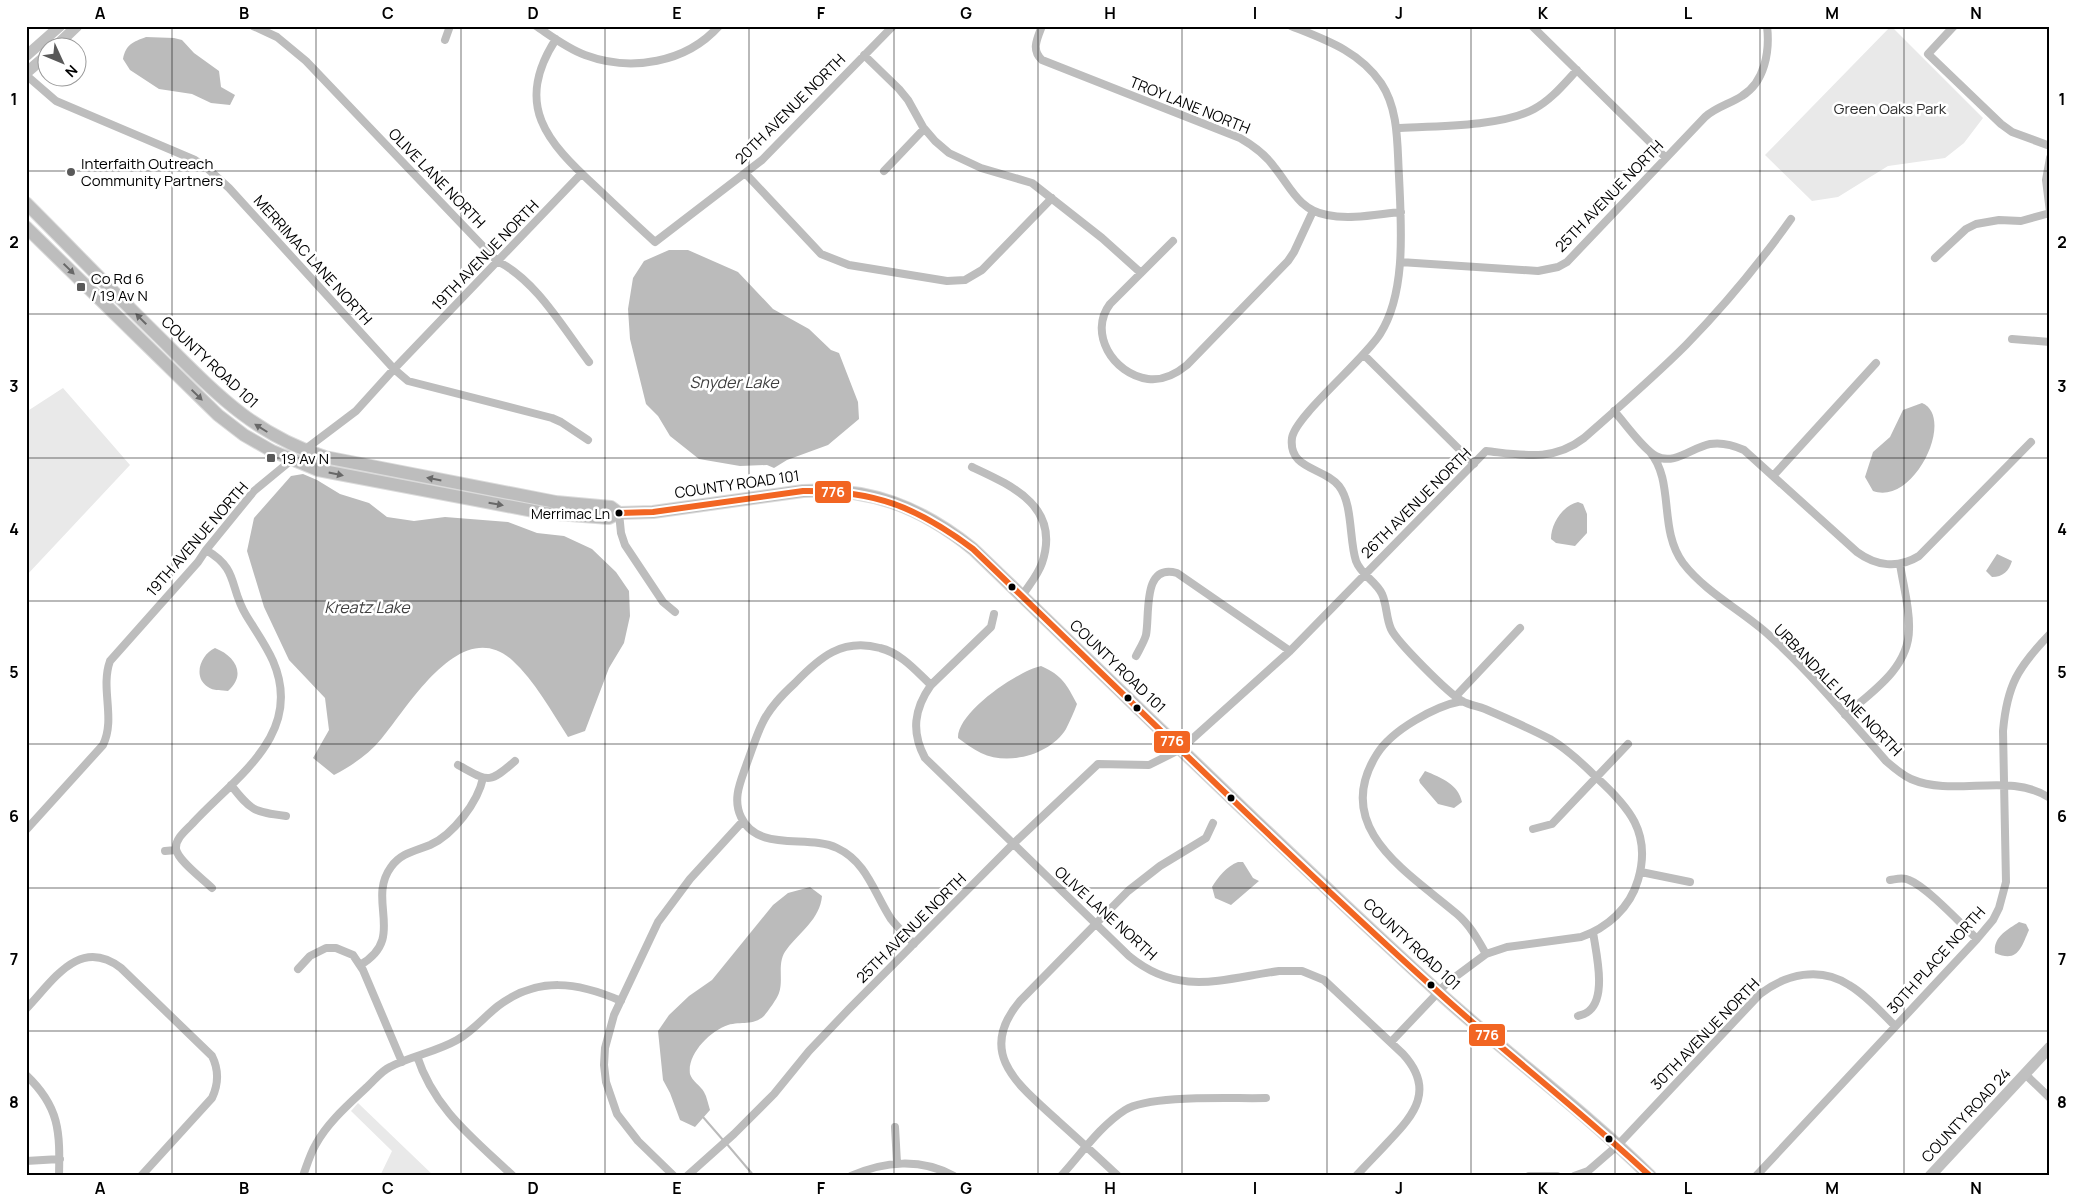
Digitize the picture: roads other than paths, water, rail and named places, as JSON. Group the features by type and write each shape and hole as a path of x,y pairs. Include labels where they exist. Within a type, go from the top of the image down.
{"main road":[{"name":"COUNTY ROAD 101","path":"26,203 216,394 252,423 304,450 335,459 547,500 587,506 611,507 619,513"},
{"name":"COUNTY ROAD 101","path":"26,227 218,415 244,435 304,466 337,475 544,513 609,518 619,513 653,512 827,490 871,496 916,511 952,532 973,548 1181,749 1439,992 1618,1145 1650,1176"}],"street":[{"path":"26,56 60,26"},
{"path":"65,38 78,26"},
{"name":"OLIVE LANE NORTH","path":"253,26 277,37 306,62 497,261 521,276 564,327 589,362"},
{"path":"445,40 450,26"},
{"path":"536,26 583,54 601,60 637,64 664,59 690,49 712,34 719,26"},
{"name":"20TH AVENUE NORTH","path":"581,174 655,242 762,160 893,26"},
{"name":"TROY LANE NORTH","path":"1042,26 1035,47 1038,56 1042,60 1240,138 1254,146 1276,168 1300,203 1313,211 1329,216 1401,212"},
{"path":"1291,26 1300,28 1332,43 1360,60 1382,85 1389,99 1396,128 1401,212 1400,262 1386,324 1364,356 1302,419 1292,434 1293,452 1304,466 1332,480 1342,492 1356,563 1381,593 1390,627 1395,637 1459,699 1484,708 1551,740 1567,750 1625,804 1633,816 1642,844 1641,872 1637,886 1622,911 1611,921 1593,932 1581,936 1495,950 1486,954 1447,983 1391,1042"},
{"path":"1532,26 1666,158"},
{"name":"25TH AVENUE NORTH","path":"1400,262 1538,271 1558,267 1574,255 1712,110 1741,96 1757,81 1766,60 1767,26"},
{"path":"1954,26 1928,54 2001,124 2012,132 2050,146"},
{"path":"556,39 544,59 539,73 537,103 545,131 553,144 581,174"},
{"path":"864,55 899,89 924,129 949,153 973,165 1032,183 1102,238 1141,273"},
{"path":"26,74 38,63"},
{"path":"1396,128 1492,122 1521,115 1546,101 1577,70"},
{"name":"MERRIMAC LANE NORTH","path":"26,74 34,84 56,101 182,155 207,168 229,188 394,369 408,381 552,418 588,440"},
{"path":"884,171 924,129"},
{"path":"1936,258 1958,237 1976,224 1999,220 2031,219 2050,212 2046,180 2050,158"},
{"path":"745,173 821,254 848,265 947,281 965,280 982,270 1052,198"},
{"name":"19TH AVENUE NORTH","path":"27,826 104,745 109,728 105,679 110,661 198,562 254,492 291,460 356,411 581,174"},
{"path":"1173,241 1103,312 1100,329 1104,347 1119,365 1137,376 1147,379 1169,377 1187,365 1288,261 1297,247 1313,211"},
{"name":"26TH AVENUE NORTH","path":"1181,749 1290,651 1486,451 1541,456 1564,451 1584,438 1685,346 1747,277 1791,219"},
{"path":"2012,339 2050,342"},
{"path":"1364,356 1474,464"},
{"path":"1773,476 1876,363"},
{"name":"URBANDALE LANE NORTH","path":"1614,411 1650,452 1661,469 1670,535 1682,561 1701,581 1769,635 1886,761 1911,779 1941,786 2030,788 2050,798"},
{"path":"1650,452 1669,460 1712,444 1733,445 1752,457 1857,552 1877,563 1900,564 1910,562 1927,550 2030,442"},
{"path":"972,467 1022,493 1031,502 1041,519 1046,538 1042,564 1022,596"},
{"path":"619,513 621,533 625,545 663,602 675,612"},
{"path":"206,550 215,555 228,568 243,610 274,662 280,690 280,704 274,732 254,763 206,809 177,842 176,850 182,860 212,888"},
{"path":"1845,715 1888,678 1904,656 1910,629 1900,564"},
{"path":"1136,656 1146,637 1151,585 1158,575 1170,571 1177,573 1290,651"},
{"name":"OLIVE LANE NORTH","path":"994,614 991,627 931,685 918,708 915,720 915,733 925,758 1012,845 1140,965 1152,973 1179,982 1201,982 1291,970 1314,975 1333,987 1391,1042 1411,1062 1419,1083 1417,1104 1406,1123 1356,1176"},
{"path":"1486,954 1469,926 1458,914 1412,878 1393,858 1369,827 1362,804 1362,792 1371,764 1389,740 1441,706 1459,699 1520,628"},
{"name":"30TH PLACE NORTH","path":"1756,1176 1993,920 2004,896 2006,882 2003,731 2008,695 2014,678 2024,663 2050,634"},
{"path":"914,944 892,920 868,876 850,856 824,843 766,838 749,828 743,821 738,810 737,794 762,723 773,706 819,659 830,652 855,645 881,648 903,659 931,685"},
{"path":"1533,829 1552,824 1628,744"},
{"name":"25TH AVENUE NORTH","path":"687,1176 734,1134 774,1094 809,1051 914,944 1012,845 1098,764 1149,765 1181,749"},
{"path":"458,765 483,778 492,778 498,776 514,761"},
{"path":"360,965 375,954 382,944 385,934 382,889 391,867 399,858 430,844 446,833 472,804 483,778"},
{"path":"231,786 249,808 264,813 286,816"},
{"path":"674,1176 627,1129 617,1114 611,1098 604,1065 608,1031 646,945 673,900 743,821"},
{"path":"1118,1176 1014,1079 1005,1062 1002,1044 1006,1020 1012,1010 1143,878 1206,838 1214,823"},
{"path":"165,851 176,850"},
{"path":"1641,872 1690,882"},
{"path":"1890,880 1899,878 1909,880 1920,887 1977,938"},
{"path":"1578,1016 1588,1012 1594,1005 1600,985 1593,932"},
{"path":"298,969 310,956 326,948 344,950 353,955 360,965 402,1062"},
{"path":"26,1009 71,963 86,956 105,958 122,968 212,1056 216,1064 218,1082 216,1091 207,1104 141,1176"},
{"name":"30TH AVENUE NORTH","path":"1574,1176 1588,1172 1618,1145 1760,994 1783,979 1810,974 1824,974 1837,978 1849,984 1860,993 1895,1026"},
{"path":"303,1176 316,1143 346,1106 388,1068 456,1040 471,1030 497,1007 526,991 558,984 575,985 621,1001"},
{"name":"COUNTY ROAD 24","path":"1930,1176 2050,1047"},
{"path":"417,1056 430,1089 441,1105 454,1120 513,1176"},
{"path":"2025,1074 2050,1098"},
{"name":"COUNTY ROAD 24","path":"1939,1176 2025,1074"},
{"path":"26,1075 44,1095 57,1120 60,1133 59,1176"},
{"path":"1061,1176 1116,1116 1136,1104 1154,1100 1266,1098"},
{"path":"895,1127 897,1163"},
{"path":"26,1161 60,1159"},
{"path":"851,1176 866,1169 897,1163 934,1167 954,1176"},
{"path":"1529,1176 1557,1176"}],"water":[{"path":"146,37 182,40 194,53 219,71 221,87 235,95 230,105 211,103 192,94 159,89 130,70 123,59 126,50 134,42"},
{"name":"Snyder Lake","path":"669,250 688,250 738,272 773,309 809,329 831,350 839,353 858,402 859,419 828,445 787,460 774,468 767,465 740,466 699,459 670,436 658,416 646,404 630,339 628,309 633,278 644,261"},
{"path":"1922,403 1931,411 1934,425 1932,441 1926,458 1903,486 1888,492 1873,491 1865,477 1873,452 1890,437 1903,410"},
{"name":"Kreatz Lake","path":"303,474 340,494 369,503 387,517 414,521 445,517 508,522 537,533 564,536 592,549 616,572 629,591 630,616 624,643 609,668 585,731 568,737 535,687 512,660 493,649 474,649 456,656 438,670 422,687 377,744 354,763 334,775 313,758 329,730 325,698 289,660 264,607 247,551 254,518 291,476"},
{"path":"1578,502 1583,504 1587,514 1587,533 1575,546 1556,543 1551,539 1553,527 1558,516 1567,507"},
{"path":"1997,554 2012,561 2005,573 1992,577 1986,571"},
{"path":"215,648 222,651 233,661 238,672 234,685 228,691 210,688 200,678 199,672 202,660"},
{"path":"1041,666 1054,673 1063,681 1077,704 1066,729 1050,746 1028,756 1003,758 981,753 958,738 960,728 967,716 990,694 1018,676"},
{"path":"1425,771 1453,786 1462,802 1454,808 1438,804 1420,783 1419,780"},
{"path":"1238,862 1243,862 1253,878 1259,881 1231,905 1215,898 1212,887 1223,872"},
{"path":"810,887 822,896 818,912 784,954 781,965 779,993 760,1019 728,1025 714,1032 701,1044 692,1059 690,1074 704,1092 710,1110 695,1127 680,1120 663,1080 658,1031 669,1015 689,996 712,980 773,905 788,893"},
{"path":"2019,922 2026,924 2029,930 2018,952 2009,956 1995,953 1996,943 1999,938"}],"waterway":[{"path":"703,1117 723,1140"},
{"path":"726,1143 754,1176"}],"place":[{"name":"Interfaith Outreach Community Partners","path":"71,172"},
{"name":"Co Rd 6 / 19 Av N","path":"81,287"},
{"name":"19 Av N","path":"271,458"},
{"name":"Merrimac Ln","path":"619,513"}],"park label":[{"name":"Green Oaks Park","path":"1890,108"}]}
